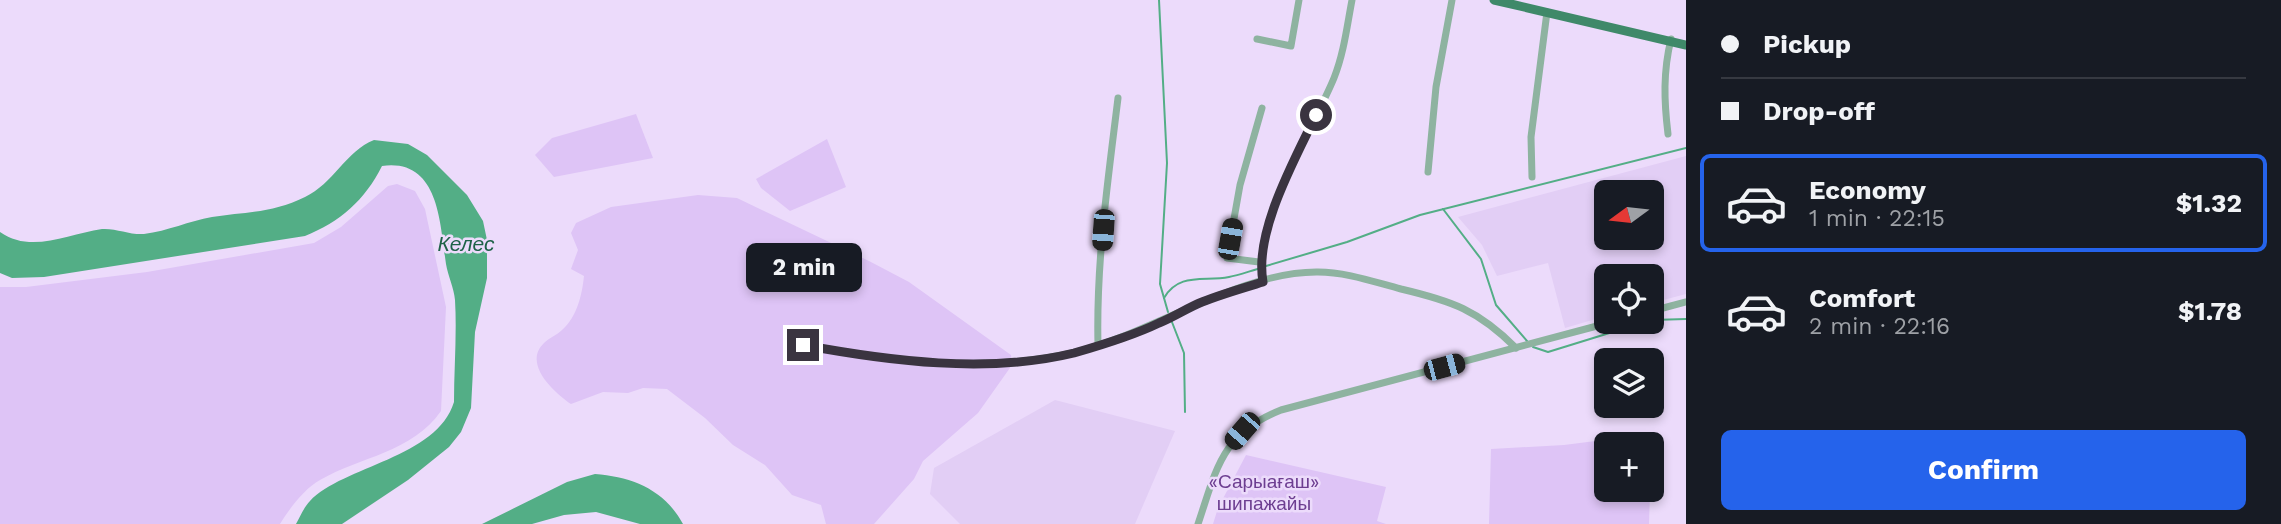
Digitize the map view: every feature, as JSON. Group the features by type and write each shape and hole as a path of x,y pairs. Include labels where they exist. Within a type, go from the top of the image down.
{"main road":[{"path":"1494,0 1686,45"}],"street":[{"path":"1257,39 1291,46 1299,0"},
{"path":"1263,282 1259,262 1265,236 1297,153 1334,78 1344,49 1352,0"},
{"path":"1428,172 1436,87 1452,0"},
{"path":"1532,177 1531,137 1548,12"},
{"path":"1668,134 1665,65 1671,40"},
{"path":"1098,345 1097,304 1118,97"},
{"path":"1259,262 1227,258 1240,185 1262,108"},
{"path":"803,345 863,356 965,362 1026,360 1098,345 1158,324 1201,302 1263,282 1318,272 1343,275 1430,296 1475,312 1516,348"},
{"path":"1664,308 1686,302"},
{"path":"1198,524 1217,467 1229,445 1254,421 1281,410 1594,327"}],"shaded area":[{"path":"1686,156 1686,294 1664,300 1664,264 1594,264 1594,320 1565,328 1548,263 1497,276 1482,245 1458,217 1594,181 1594,250 1664,250 1664,180 1596,180"},
{"path":"1055,400 1175,431 1135,524 960,524 930,494 934,468"}],"green space":[{"path":"636,114 653,158 554,177 535,155 552,138"},
{"path":"827,139 846,187 790,211 761,188 756,179"},
{"path":"397,184 415,191 425,209 446,307 441,411 429,425 401,445 314,484 298,499 280,524 0,524 0,287 26,287 147,272 314,243 341,227 388,186"},
{"path":"698,195 737,198 869,261 909,282 1011,355 1012,365 978,413 923,461 914,479 874,524 826,524 821,505 792,495 765,465 733,445 705,418 667,389 643,388 628,393 603,392 571,404 543,377 537,360 538,351 567,325 582,291 584,276 571,269 578,250 571,233 576,223 611,207"},
{"path":"1594,441 1594,502 1650,502 1649,524 1489,524 1491,449"},
{"name":"«Сарыағаш» шипажайы","path":"1246,455 1386,487 1377,521 1386,524 1213,524 1218,508"}],"water":[{"name":"Келес","path":"374,140 408,144 427,155 467,195 483,221 487,240 487,278 475,332 471,408 461,432 449,447 408,480 342,524 296,524 308,503 325,489 410,449 429,436 444,421 454,402 454,296 433,197 416,172 401,166 382,166 368,189 350,209 305,236 44,277 12,278 0,273 0,232 24,242 50,241 102,229 144,234 212,217 270,209 315,191 355,152"},
{"path":"595,474 622,478 646,487 666,502 683,524 640,524 596,512 564,515 532,524 482,524 567,482"}],"waterway":[{"path":"1159,0 1167,163 1160,284 1168,312"},
{"path":"1266,266 1347,242 1420,215 1686,148"},
{"path":"1443,209 1481,259 1496,305 1527,341"},
{"path":"1164,298 1177,284 1185,281 1229,277 1261,268"},
{"path":"1170,317 1184,353 1185,412"},
{"path":"1664,320 1686,319"},
{"path":"1533,347 1548,352 1606,334"}],"route":[{"path":"803,345 863,356 965,362 1026,360 1071,353 1112,341 1158,324 1201,302 1263,282 1259,262 1265,236 1297,153 1316,115"}]}
